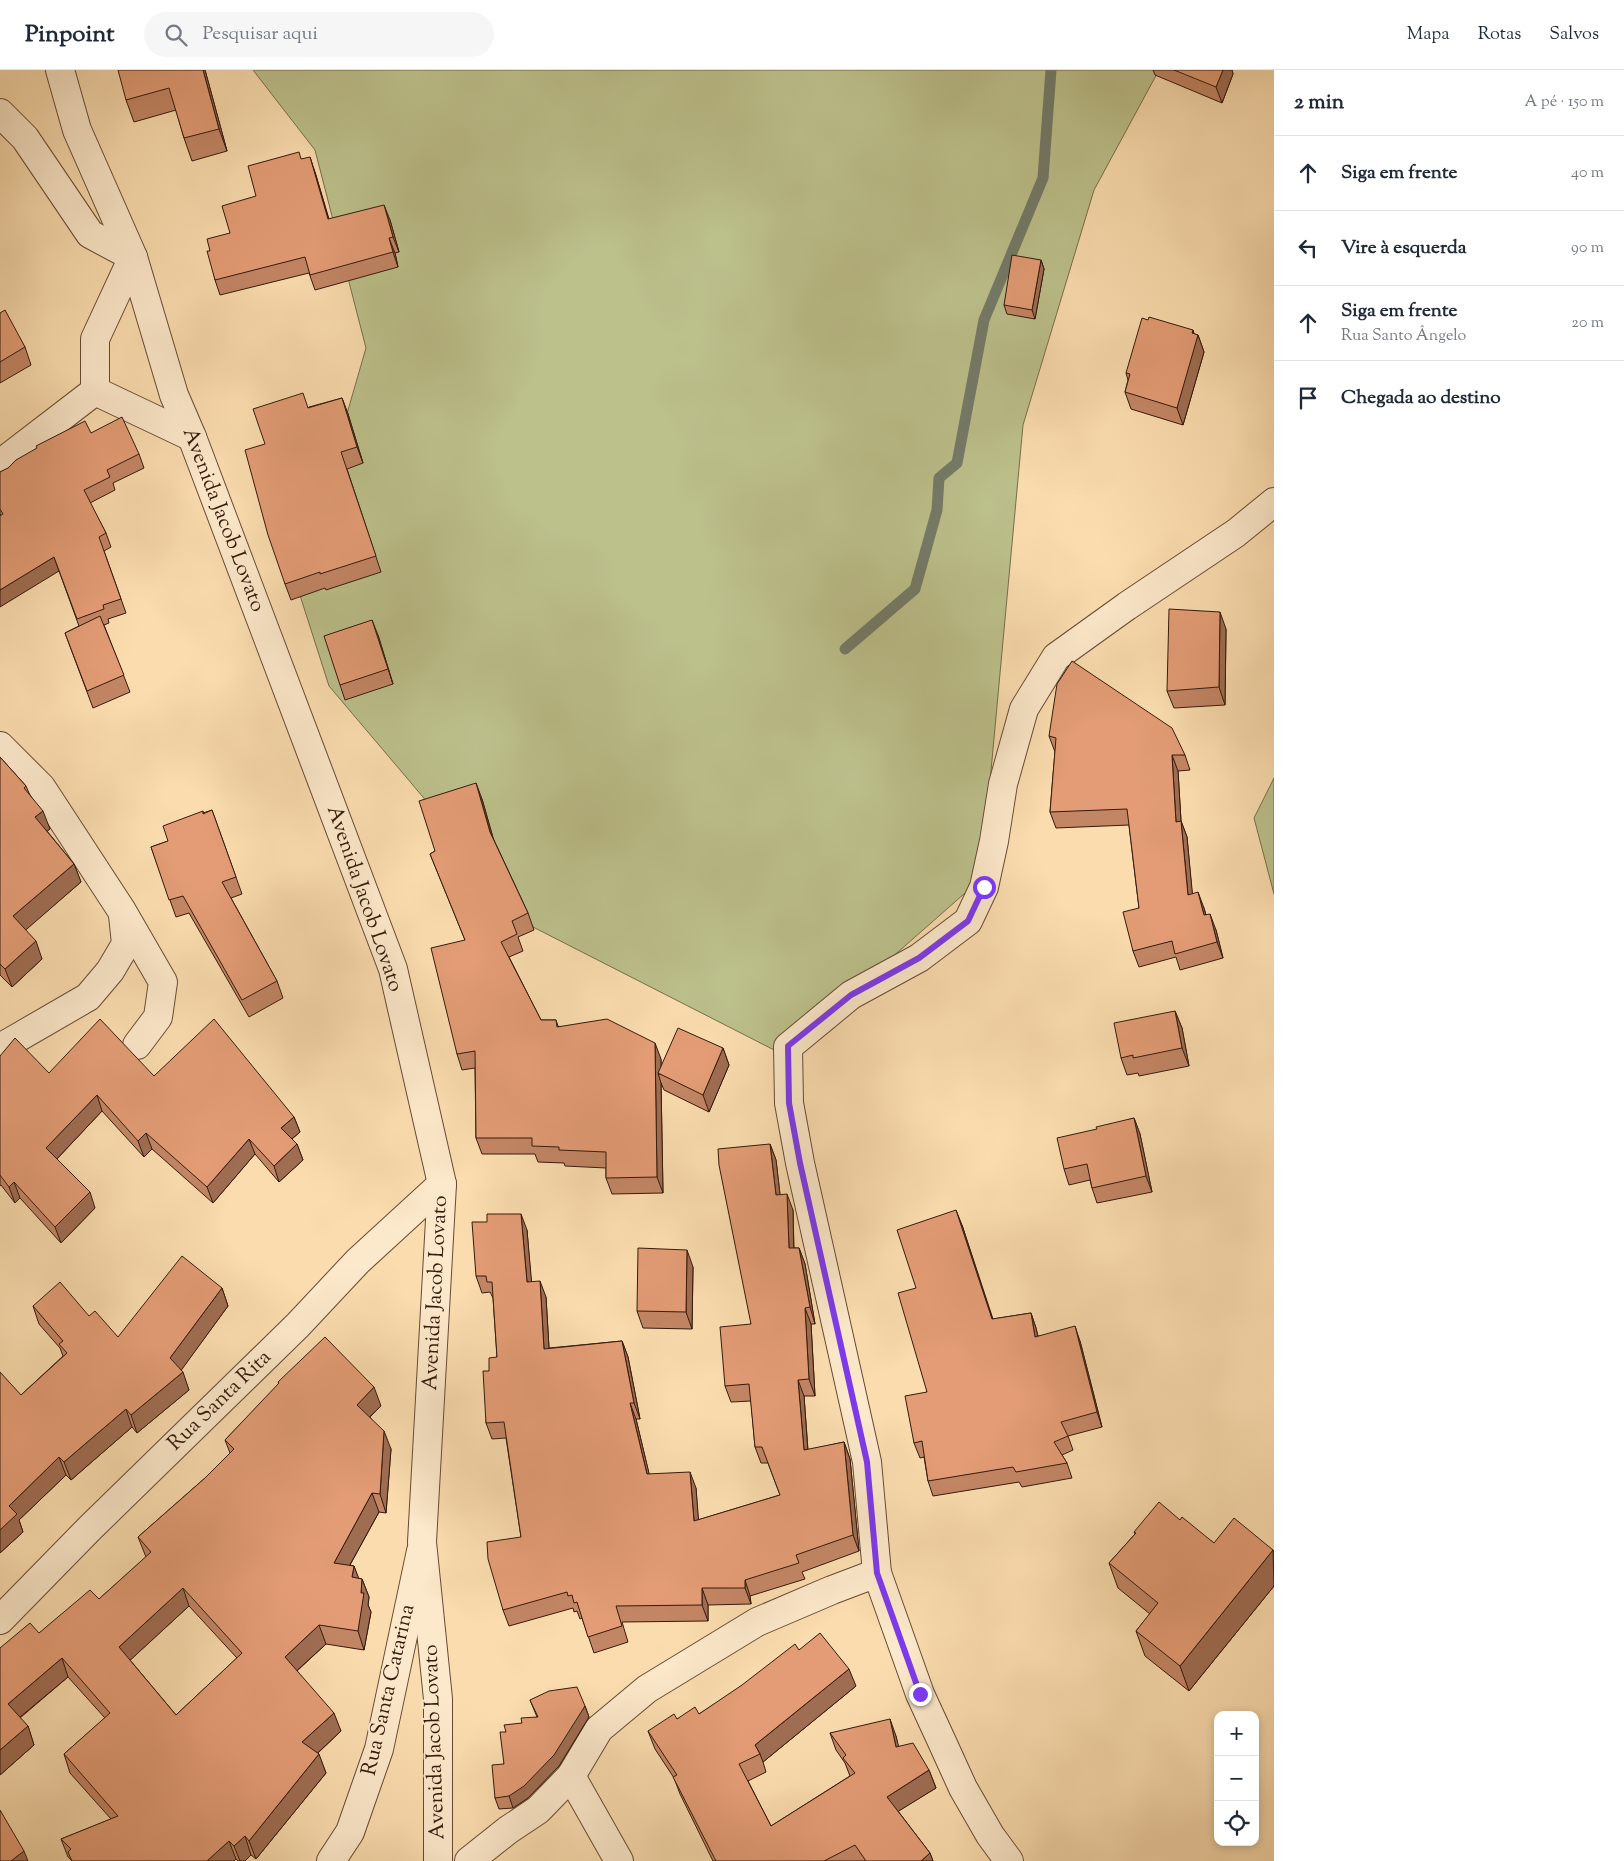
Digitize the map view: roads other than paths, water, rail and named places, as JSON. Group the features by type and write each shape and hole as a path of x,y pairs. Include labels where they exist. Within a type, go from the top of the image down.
{"street":[{"name":"Avenida Jacob Lovato","path":"60,70 77,130 133,257 174,395 192,436 393,970 442,1184 422,1542 438,1699 438,1861"},
{"path":"0,114 25,138 90,234 133,257 95,339 95,392"},
{"path":"95,392 192,436"},
{"path":"0,464 95,392"},
{"path":"1009,1861 985,1827 963,1788 942,1744 920,1694 877,1573 867,1462 800,1163 789,1103 788,1046 851,995 919,958 968,921 984,887 1003,784 1024,708 1056,657 1127,606 1236,533 1274,502"},
{"path":"0,746 41,787 122,912 163,982 158,1017 137,1045"},
{"path":"0,1048 88,997 110,970 126,944 122,912"},
{"name":"Rua Santa Rita","path":"0,1620 90,1528 298,1325 358,1261 442,1184"},
{"name":"Rua Santa Catarina","path":"331,1861 350,1832 379,1749 422,1542"},
{"path":"469,1861 508,1830 538,1810 571,1776 598,1729 647,1689 756,1622 877,1573"},
{"path":"571,1776 618,1861"}],"waterway":[{"path":"845,649 915,589 937,510 939,478 957,463 984,320 1043,178 1051,70"}]}
